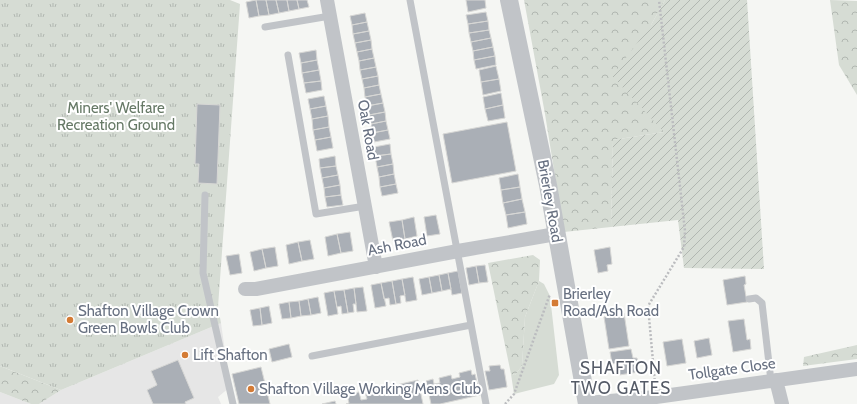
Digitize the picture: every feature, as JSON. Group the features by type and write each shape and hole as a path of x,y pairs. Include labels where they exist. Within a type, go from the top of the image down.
{"street":[{"name":"Oak Road","path":"327,0 376,267"},
{"name":"Brierley Road","path":"509,0 548,184 585,404"},
{"name":"Ash Road","path":"245,289 256,289 556,234"},
{"name":"Tollgate Close","path":"585,404 857,369"},
{"path":"773,381 782,404"}],"lane":[{"path":"410,0 486,404"},
{"path":"265,27 330,16"},
{"path":"288,55 316,214 365,206"},
{"path":"205,195 203,273 233,404"},
{"path":"749,299 756,298 762,303 773,381"},
{"path":"312,356 471,325"}],"path":[{"path":"656,396 648,306 684,247 685,231 659,0"},
{"path":"505,404 514,394 550,296 551,288"}],"shaded area":[{"name":"Lift Shafton","path":"221,323 230,387 218,397 221,404 39,404 61,390"},
{"path":"0,392 31,404 0,404"}],"green space":[{"name":"Miners' Welfare Recreation Ground","path":"0,0 230,0 240,4 218,307 221,323 61,390 0,366"},
{"path":"524,0 665,0 651,25 664,132 613,140 611,227 564,232 545,114"},
{"path":"665,0 747,0 764,269 684,268 678,220 611,227 613,140 664,132 612,76 651,25"},
{"path":"830,0 857,1 857,95 839,65"},
{"path":"533,255 540,260 539,281 525,317 522,366 515,375 511,374 488,263"},
{"path":"539,281 544,284 550,296 559,375 554,384 514,394 511,374 515,375 522,366 525,317"},
{"path":"857,345 857,359 803,366 804,357"},
{"path":"0,366 61,390 39,404 31,404 0,392"}],"building":[{"path":"256,0 259,16 249,18 246,2"},
{"path":"256,0 266,0 269,15 259,16"},
{"path":"266,0 276,0 279,13 269,15"},
{"path":"276,0 287,0 289,11 279,13"},
{"path":"287,0 297,0 299,9 289,11"},
{"path":"297,0 307,0 309,7 299,9"},
{"path":"466,0 485,0 486,8 468,12"},
{"path":"486,12 488,21 468,24 466,15"},
{"path":"365,13 367,22 352,25 350,16"},
{"path":"488,21 489,30 469,33 468,24"},
{"path":"367,22 369,31 353,34 352,25"},
{"path":"489,30 491,38 471,42 469,33"},
{"path":"369,31 371,40 355,43 353,34"},
{"path":"491,38 493,47 473,51 471,42"},
{"path":"371,40 372,49 357,52 355,43"},
{"path":"493,47 495,56 474,60 473,51"},
{"path":"372,49 374,58 359,61 357,52"},
{"path":"316,50 317,60 301,63 299,53"},
{"path":"495,56 496,65 476,69 474,60"},
{"path":"374,58 376,67 360,70 359,61"},
{"path":"317,60 319,70 302,73 301,63"},
{"path":"496,66 499,79 481,82 479,70"},
{"path":"376,67 378,76 362,79 360,70"},
{"path":"319,70 321,81 304,83 302,73"},
{"path":"378,76 379,85 364,88 362,79"},
{"path":"499,79 501,91 483,95 481,82"},
{"path":"321,81 322,90 306,93 304,83"},
{"path":"379,85 381,94 365,97 364,88"},
{"path":"501,93 503,105 485,109 483,97"},
{"path":"381,94 383,103 367,106 365,97"},
{"path":"324,96 326,106 310,109 308,99"},
{"path":"383,103 385,112 369,115 367,106"},
{"path":"197,104 220,105 217,184 198,183 199,164 195,164"},
{"path":"503,105 505,118 488,121 485,109"},
{"path":"326,106 328,116 312,119 310,109"},
{"path":"385,112 386,121 371,124 369,115"},
{"path":"328,116 329,127 313,130 312,119"},
{"path":"386,121 388,130 372,133 371,124"},
{"path":"507,122 516,171 452,183 443,134"},
{"path":"329,127 331,137 315,140 313,130"},
{"path":"388,130 390,139 374,142 372,133"},
{"path":"331,137 333,148 317,151 315,140"},
{"path":"390,144 391,154 375,156 374,147"},
{"path":"391,154 393,164 377,167 375,156"},
{"path":"335,156 336,166 320,168 319,159"},
{"path":"393,164 394,174 379,177 377,167"},
{"path":"336,166 338,175 322,178 320,168"},
{"path":"394,174 396,184 380,187 379,177"},
{"path":"518,174 520,187 501,190 499,178"},
{"path":"338,175 340,185 324,188 322,178"},
{"path":"396,184 398,193 382,196 380,187"},
{"path":"340,185 341,195 325,197 324,188"},
{"path":"520,187 522,199 503,203 501,190"},
{"path":"341,195 343,205 327,207 325,197"},
{"path":"522,199 525,212 506,215 503,203"},
{"path":"525,212 527,224 508,228 506,215"},
{"path":"436,215 440,234 427,236 424,217"},
{"path":"414,217 417,236 405,239 402,220"},
{"path":"402,220 405,239 393,241 389,222"},
{"path":"350,232 353,251 341,253 337,234"},
{"path":"337,234 341,253 328,256 325,237"},
{"path":"310,240 314,259 302,261 298,242"},
{"path":"298,242 302,261 289,264 286,245"},
{"path":"275,247 278,266 266,268 262,249"},
{"path":"610,247 612,264 607,265 608,271 598,273 594,250"},
{"path":"262,249 266,268 254,271 250,252"},
{"path":"239,254 242,273 230,275 226,256"},
{"path":"485,265 488,282 479,283 476,266"},
{"path":"476,266 479,283 469,285 466,268"},
{"path":"458,271 462,293 452,295 448,273"},
{"path":"448,273 451,289 442,291 439,275"},
{"path":"439,275 442,291 432,293 429,277"},
{"path":"745,276 746,284 744,285 747,302 727,305 723,280"},
{"path":"413,277 417,300 406,302 402,279"},
{"path":"429,277 432,293 422,295 419,279"},
{"path":"402,279 405,295 400,296 401,303 396,304 392,281"},
{"path":"392,281 396,304 390,305 389,298 384,299 381,283"},
{"path":"381,283 386,306 375,308 371,285"},
{"path":"363,287 367,311 357,312 354,288"},
{"path":"354,288 356,304 353,304 354,312 348,313 344,290"},
{"path":"344,290 348,313 342,314 341,306 337,307 334,291"},
{"path":"334,291 338,314 328,316 324,293"},
{"path":"318,297 321,313 311,315 308,299"},
{"path":"308,299 311,315 301,316 299,301"},
{"path":"299,301 301,316 291,318 289,302"},
{"path":"289,302 291,318 282,319 279,304"},
{"path":"269,306 272,323 262,325 260,308"},
{"path":"260,308 262,325 253,326 250,310"},
{"path":"624,313 629,346 609,349 604,317"},
{"path":"744,319 747,340 750,339 751,349 733,352 728,321"},
{"path":"709,338 712,355 697,358 694,341"},
{"path":"682,339 686,363 667,366 663,342"},
{"path":"289,344 292,357 272,362 269,349"},
{"path":"631,349 633,358 637,358 639,372 619,375 618,363 612,364 610,352"},
{"path":"178,360 194,398 185,402 186,404 153,404 147,390 157,385 151,371"},
{"path":"500,365 501,369 504,369 507,387 489,390 485,371 490,371 489,366"},
{"name":"Shafton Village Working Mens Club","path":"261,367 270,404 239,404 232,374"},
{"path":"471,370 472,375 475,374 480,395 440,404 431,404 426,381 433,379 434,384 440,383 439,378 451,375 452,379 460,377 459,373"},
{"path":"418,380 423,404 346,404 349,403 347,395 359,392 361,400 367,399 365,392 388,387 390,395 394,394 392,386"},
{"path":"335,401 336,404 322,404"}],"place":[{"name":"Brierley Road/Ash Road","path":"555,303"},
{"name":"Shafton Village Crown Green Bowls Club","path":"70,320"},
{"name":"Lift Shafton","path":"185,355"},
{"name":"Shafton Village Working Mens Club","path":"251,389"}],"district":[{"name":"SHAFTON TWO GATES","path":"621,378"}]}
